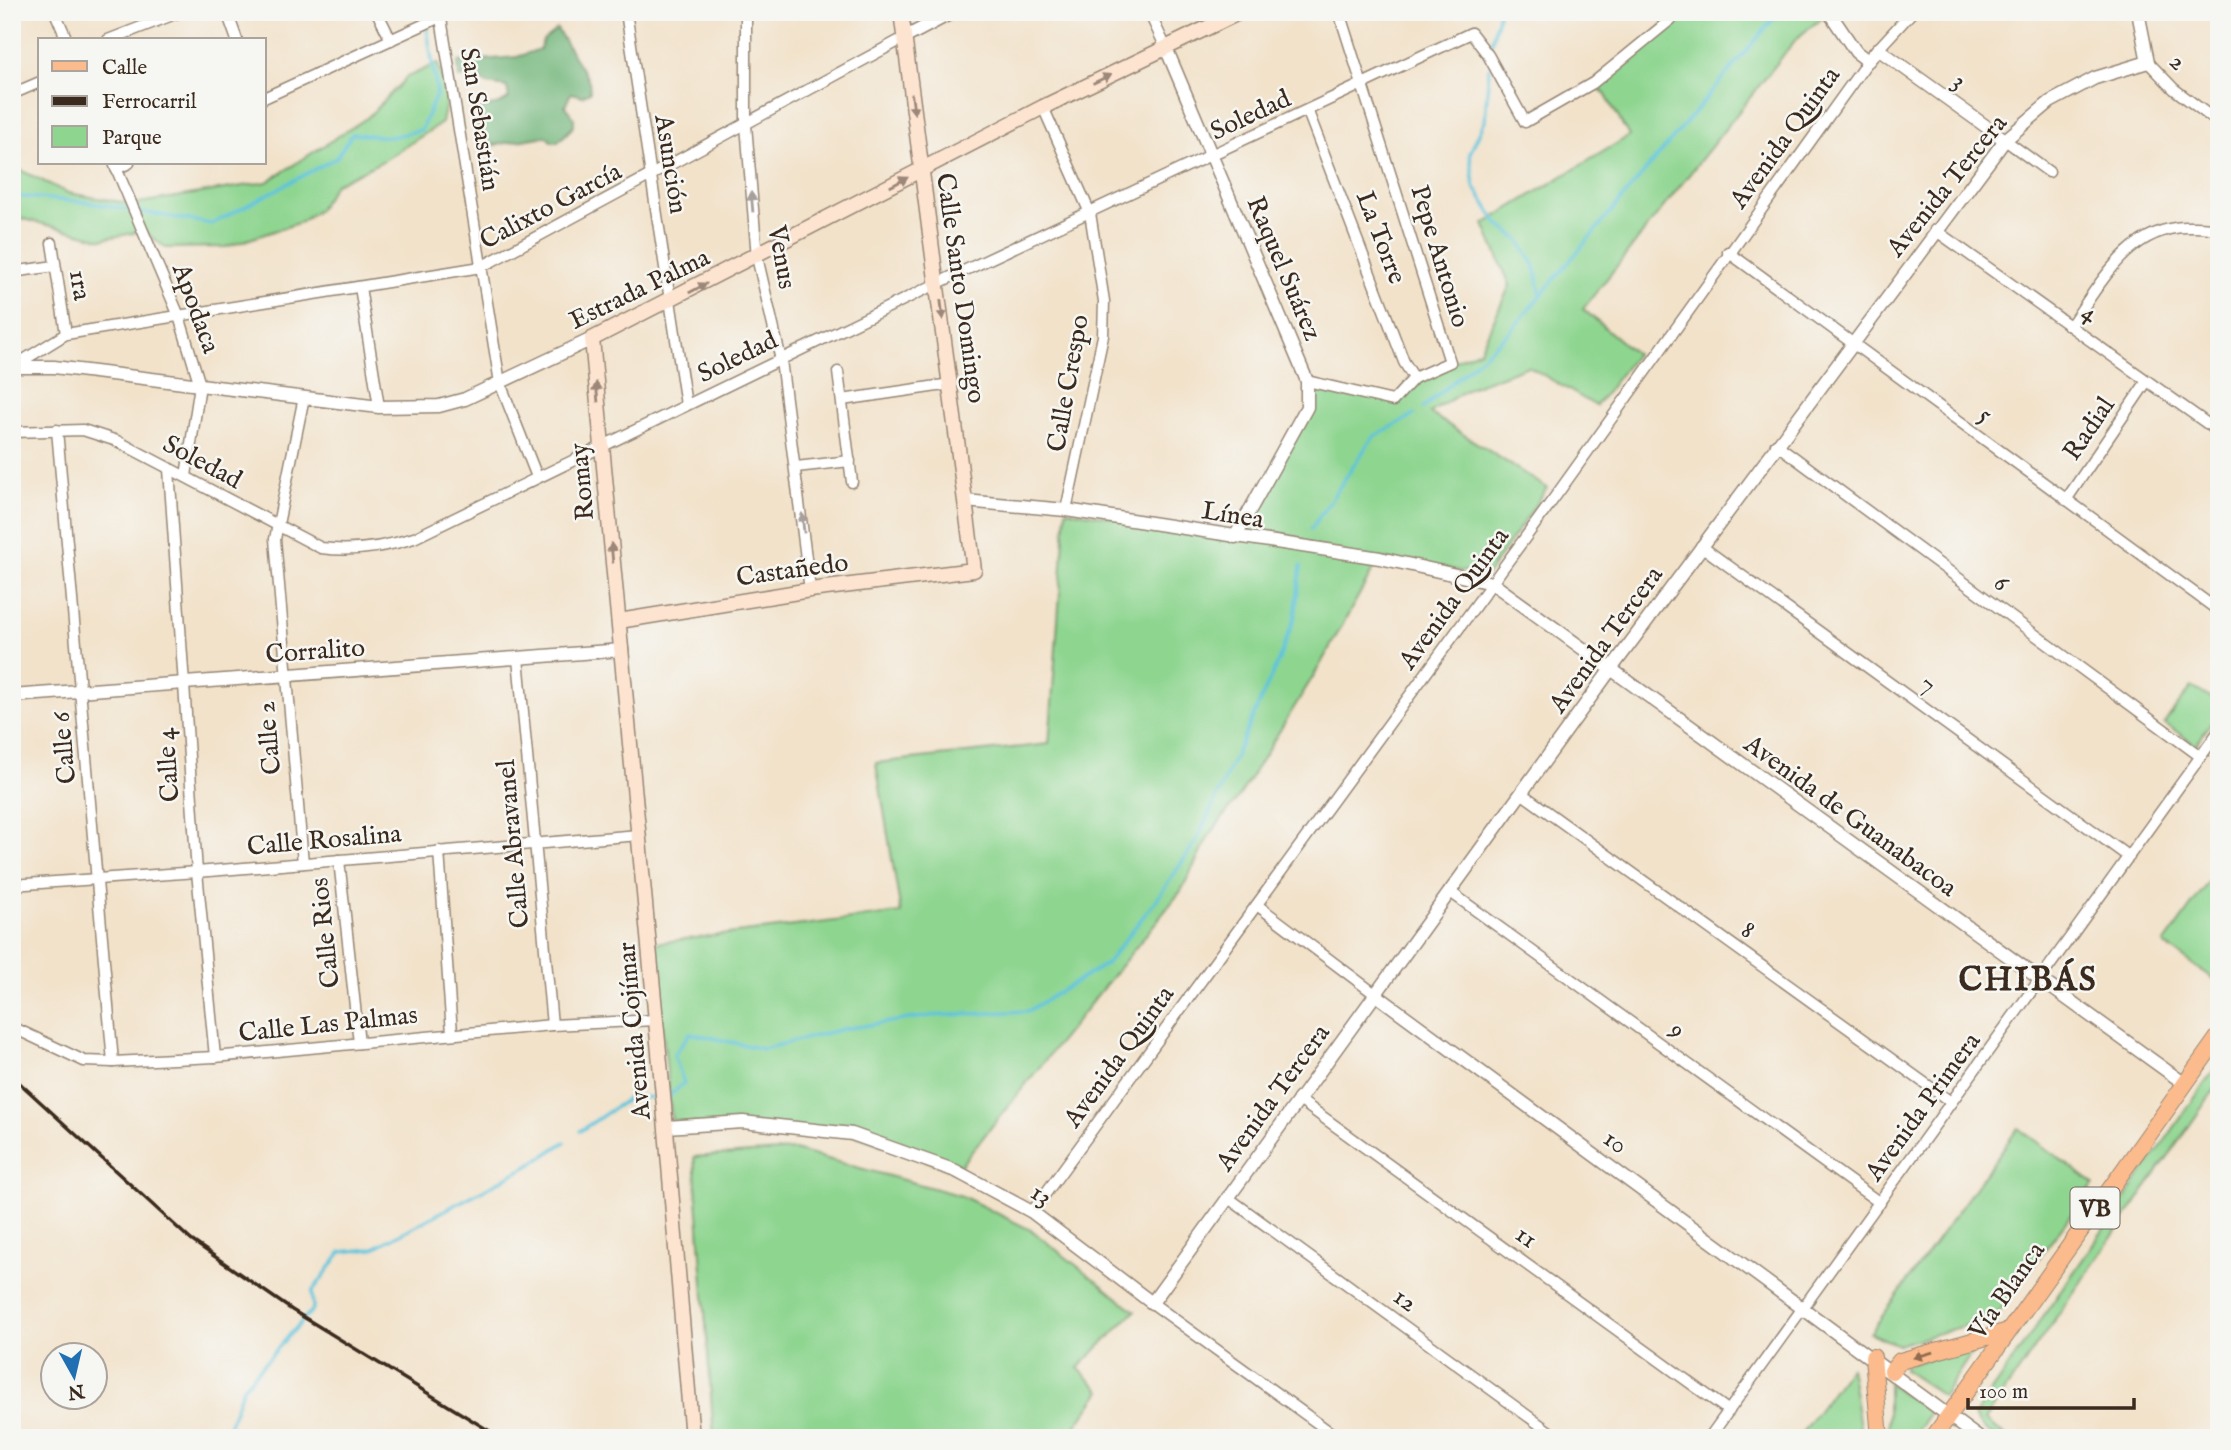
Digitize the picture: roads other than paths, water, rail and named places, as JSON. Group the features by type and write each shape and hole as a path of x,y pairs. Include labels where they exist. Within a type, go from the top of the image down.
{"main road":[{"name":"Calle Santo Domingo","path":"901,12 974,570"},
{"name":"Estrada Palma","path":"592,339 672,301 1044,107 1240,12"},
{"name":"Romay","path":"592,339 619,621"},
{"name":"Castañedo","path":"619,621 810,590 974,570"},
{"name":"Avenida Cojímar","path":"619,621 663,1089 692,1438"},
{"name":"Vía Blanca","path":"1933,1438 2005,1332 2219,1036"},
{"path":"1892,1371 1900,1362 2005,1332"},
{"path":"1873,1357 1880,1438"}],"street":[{"path":"55,12 65,38"},
{"path":"113,38 180,12"},
{"path":"227,12 236,38"},
{"path":"377,12 391,40"},
{"name":"Asunción","path":"626,12 686,405"},
{"name":"Venus","path":"746,12 746,125 757,257 781,360 810,590"},
{"name":"Calixto García","path":"13,366 66,334 481,267 953,12"},
{"name":"Raquel Suárez","path":"1149,12 1213,156 1307,381 1307,407 1235,537"},
{"name":"Pepe Antonio","path":"1307,381 1393,401 1414,378 1450,362 1339,12"},
{"name":"Soledad","path":"12,432 83,430 117,440 321,548 339,551 397,543 414,538 602,444 938,283 1308,112 1471,33 1488,55 1525,122 1593,83 1680,12"},
{"path":"1829,12 1856,52 1868,61"},
{"name":"Avenida Quinta","path":"1032,1212 1492,583 1868,61 1912,12"},
{"name":"2","path":"2138,12 2148,62 2174,89 2219,123"},
{"path":"266,97 444,14"},
{"name":"San Sebastián","path":"444,14 500,383 537,477"},
{"name":"3","path":"1878,49 2049,172"},
{"name":"Avenida Tercera","path":"1152,1303 1776,444 1935,230 2005,141 2050,102 2095,78 2148,62"},
{"path":"12,94 38,83"},
{"name":"Calle Crespo","path":"1044,107 1090,214 1104,301 1103,336 1066,510"},
{"name":"La Torre","path":"1308,112 1404,362 1414,378"},
{"name":"Apodaca","path":"115,166 178,316 200,385 186,476"},
{"path":"2071,325 2134,243 2166,227 2210,226 2219,230"},
{"name":"4","path":"1935,230 2219,432"},
{"name":"1ra","path":"52,243 66,334"},
{"name":"5","path":"1728,252 1850,344 2219,611"},
{"path":"12,272 55,266"},
{"path":"360,287 379,407"},
{"name":"Estrada Palma","path":"13,366 54,367 379,407 439,406 465,399 592,339"},
{"path":"838,372 852,482"},
{"name":"Radial","path":"2066,500 2147,381"},
{"path":"842,400 951,384"},
{"name":"Calle 2","path":"303,863 285,675 275,526 304,397"},
{"name":"Calle 6","path":"57,430 113,1062"},
{"name":"6","path":"1776,444 2200,756"},
{"path":"796,467 850,461"},
{"name":"Calle 4","path":"169,469 197,872 215,1057"},
{"name":"Línea","path":"965,500 1066,510 1380,558 1492,583"},
{"name":"7","path":"1702,546 2129,857"},
{"name":"Avenida de Guanabacoa","path":"1492,583 2185,1084"},
{"name":"Corralito","path":"12,696 622,650"},
{"name":"Calle Abravanel","path":"518,658 552,1025"},
{"name":"Avenida Primera","path":"1709,1438 2219,730"},
{"name":"8","path":"1521,793 1951,1102"},
{"name":"Calle Rosalina","path":"12,884 97,880 639,835"},
{"path":"439,852 452,1033"},
{"name":"Calle Rios","path":"339,860 359,1043"},
{"name":"9","path":"1449,891 1880,1203"},
{"name":"10","path":"1257,905 1804,1306 1979,1438"},
{"name":"Calle Las Palmas","path":"12,1027 84,1061 113,1062 215,1057 552,1025 656,1020"},
{"name":"11","path":"1298,1099 1729,1411"},
{"name":"13","path":"666,1127 743,1122 852,1134 956,1171 1032,1212 1338,1438"},
{"name":"12","path":"1227,1197 1558,1438"}],"waterway":[{"path":"424,12 425,16"},
{"path":"1492,42 1499,12"},
{"path":"1423,408 1510,332 1779,12"},
{"path":"12,196 85,202 212,224 336,158 352,134 391,137 421,130 437,93 427,29"},
{"path":"1489,68 1485,120 1470,153 1474,186 1498,224 1519,240 1535,266 1541,295"},
{"path":"1311,529 1373,437 1414,415"},
{"path":"668,1097 684,1083 674,1055 690,1033 763,1049 843,1029 930,1016 1028,1011 1106,964 1157,899 1197,840 1277,664 1295,617 1301,566"},
{"path":"580,1131 629,1098 660,1097"},
{"path":"225,1438 243,1387 313,1309 312,1292 341,1252 372,1249 530,1165 565,1142"}],"railway":[{"path":"12,1076 191,1240 292,1310 501,1438"}],"district":[{"name":"CHIBÁS","path":"2028,978"}]}
